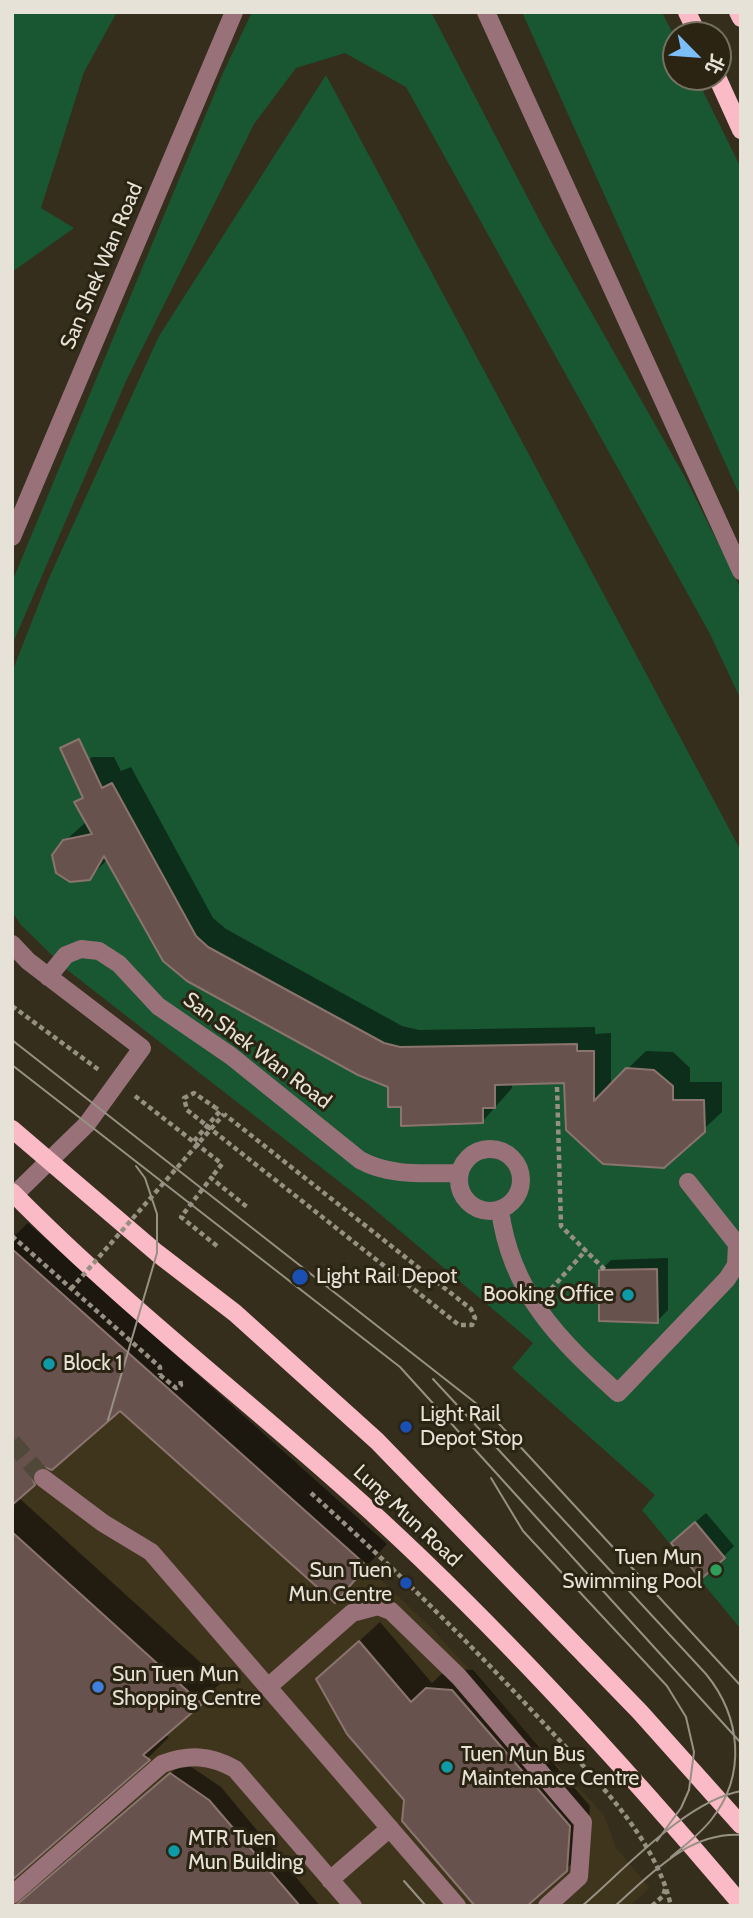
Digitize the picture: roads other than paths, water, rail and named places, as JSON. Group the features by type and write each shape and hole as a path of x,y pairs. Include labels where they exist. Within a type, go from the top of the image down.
{"main road":[{"path":"738,12 741,18"},
{"path":"723,91 741,130"},
{"name":"Lung Mun Road","path":"12,1129 158,1253 234,1313 370,1434 640,1712 741,1825"},
{"name":"Lung Mun Road","path":"13,1194 141,1314 311,1458 446,1584 575,1716 741,1904"}],"street":[{"name":"San Shek Wan Road","path":"12,537 234,12"},
{"path":"486,12 741,571"},
{"path":"12,944 48,977 142,1048 87,1124 51,1161 13,1194"},
{"name":"San Shek Wan Road","path":"48,977 66,955 81,949 99,950 119,964 158,1006 231,1056 360,1160 378,1170 398,1173 460,1173"},
{"path":"492,1149 512,1157 522,1176 521,1187 517,1197 500,1210 482,1210 466,1200 461,1192 460,1173 464,1163 481,1150 492,1149"},
{"path":"500,1210 505,1245 516,1272 537,1305 566,1346 618,1393 727,1279 736,1265 737,1244 688,1182"},
{"path":"43,1478 103,1524 151,1552 457,1906"},
{"path":"268,1687 352,1613 364,1607 378,1606 391,1611 459,1678 583,1822 579,1877 547,1906"},
{"path":"12,1895 162,1764 192,1756 222,1762 235,1769 353,1906"},
{"path":"331,1880 390,1828"}],"tunnel":[{"path":"12,1442 43,1478"}],"tram line":[{"path":"12,1040 491,1415 741,1686"},
{"path":"12,1065 400,1367 741,1743"},
{"path":"108,1420 157,1253 157,1214 145,1178 136,1166"},
{"path":"433,1379 706,1674 727,1709 735,1746 734,1765 723,1803 697,1835 671,1857"},
{"path":"491,1478 523,1531 667,1686 686,1717 694,1752 689,1790 681,1808 657,1841"},
{"path":"582,1906 678,1822 720,1797 741,1791"},
{"path":"615,1906 657,1869 687,1848 704,1840 741,1835"},
{"path":"404,1881 426,1906"}],"place":[{"name":"Light Rail Depot","path":"300,1277"},
{"name":"Booking Office","path":"628,1295"},
{"name":"Block 1","path":"49,1364"},
{"name":"Light Rail Depot Stop","path":"406,1427"},
{"name":"Tuen Mun Swimming Pool","path":"716,1570"},
{"name":"Sun Tuen Mun Centre","path":"406,1583"},
{"name":"Sun Tuen Mun Shopping Centre","path":"98,1687"},
{"name":"Tuen Mun Bus Maintenance Centre","path":"447,1767"},
{"name":"MTR Tuen Mun Building","path":"174,1851"}]}
